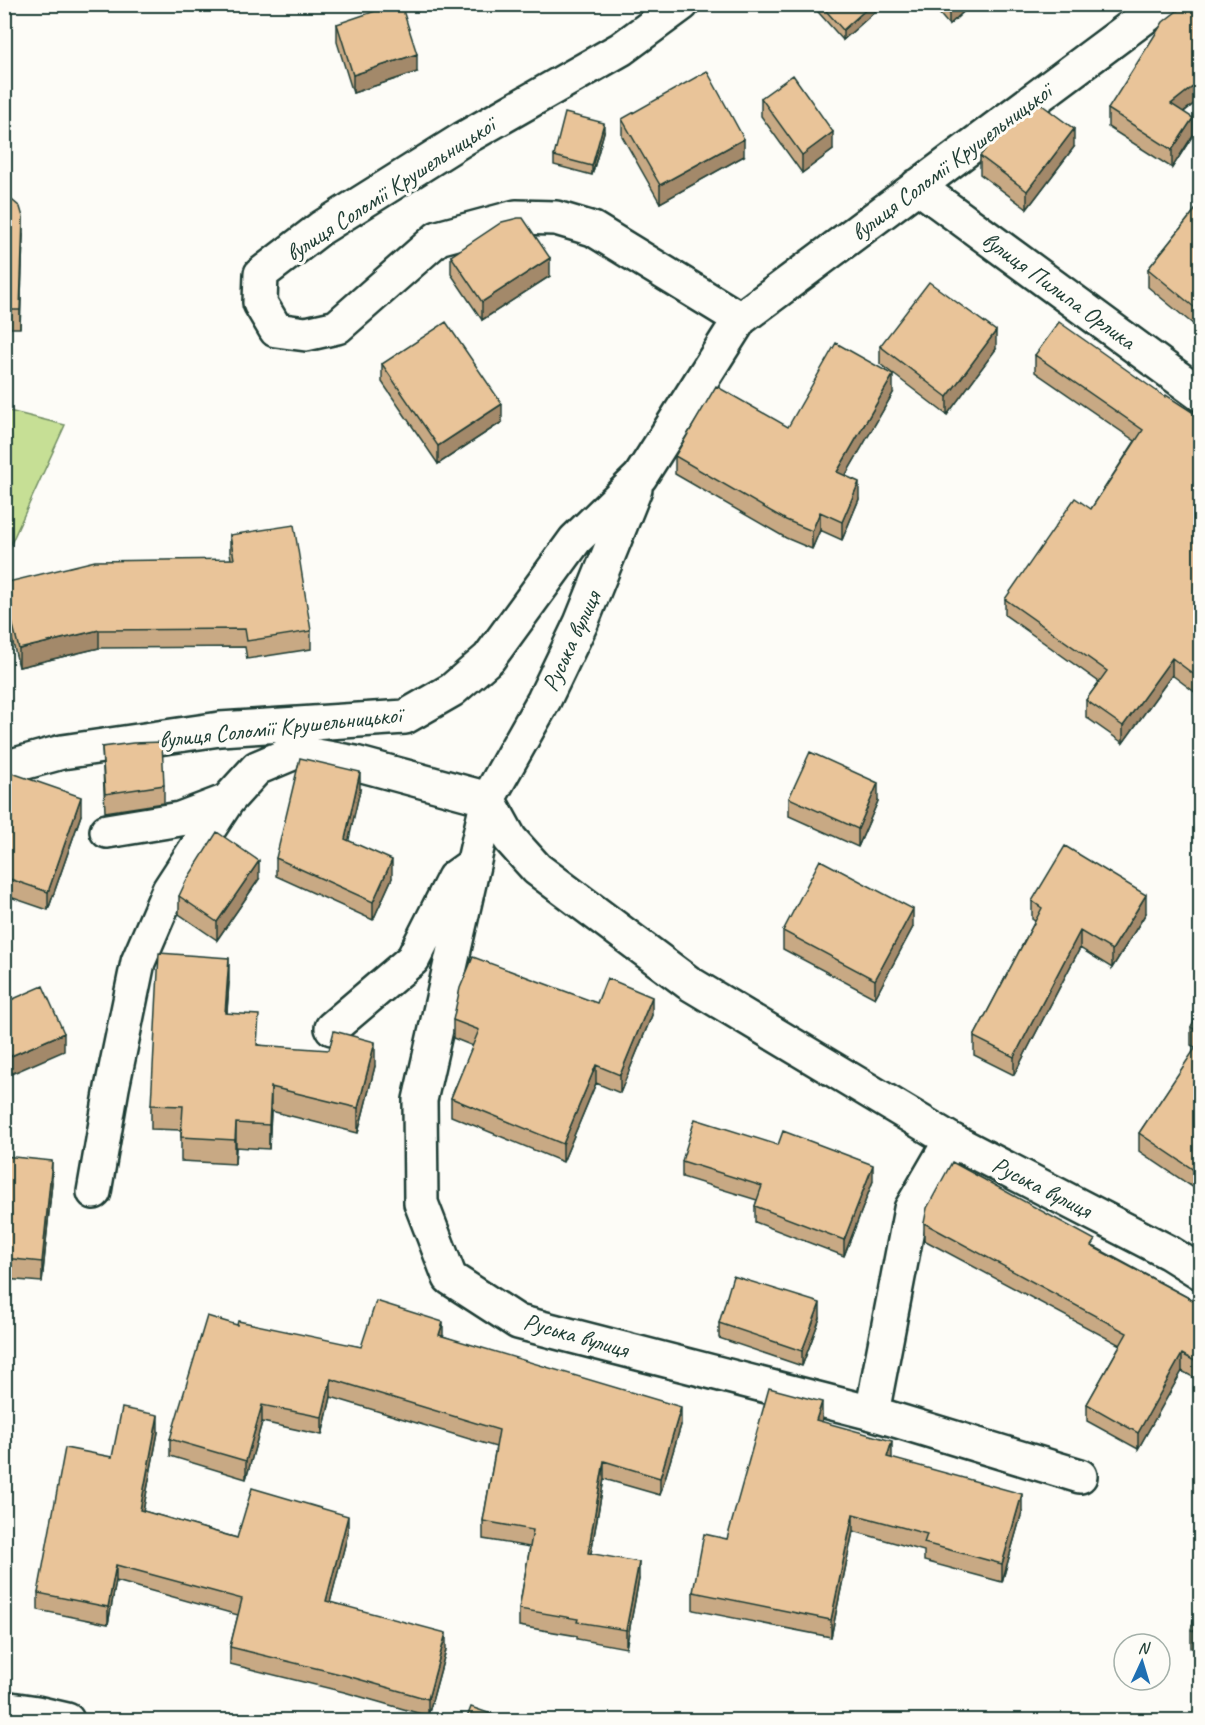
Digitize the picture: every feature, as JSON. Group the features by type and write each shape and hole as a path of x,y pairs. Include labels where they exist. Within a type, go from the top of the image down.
{"street":[{"name":"вулиця Соломії Крушельницької","path":"682,4 621,49 463,139 321,228 261,274 260,303 276,330 306,334 337,327 438,238 516,218 556,218 593,229 740,319"},
{"name":"вулиця Соломії Крушельницької","path":"4,768 62,752 220,729 405,717 452,690 489,658 575,540 640,477 740,319 1162,4"},
{"name":"вулиця Пилипа Орлика","path":"917,186 1200,394"},
{"name":"Руська вулиця","path":"640,477 582,623 544,700 488,799 420,1100 421,1203 450,1278 518,1322 872,1413 1080,1476"},
{"path":"94,1192 112,1088 138,962 169,890 227,801 257,768 295,752 355,763 488,799"},
{"name":"Руська вулиця","path":"488,799 510,839 537,869 689,983 951,1140 1168,1252 1200,1272"},
{"path":"107,831 180,819 227,801"},
{"path":"332,1028 413,959 454,878 474,863"},
{"path":"872,1413 911,1209 951,1140"},
{"path":"4,1708 68,1720"}],"green space":[{"path":"4,410 65,425 5,557"}],"building":[{"path":"401,4 417,54 353,75 337,24"},
{"path":"820,4 872,4 843,30"},
{"path":"945,4 955,4 949,9"},
{"path":"1186,4 1200,4 1200,81 1171,104 1193,118 1172,150 1108,109 1163,22"},
{"path":"707,71 744,139 660,185 622,119"},
{"path":"793,75 833,132 802,155 761,98"},
{"path":"1038,102 1074,129 1027,191 980,156 998,132"},
{"path":"565,113 604,123 592,166 554,156"},
{"path":"4,196 20,207 23,217 20,310 4,310"},
{"path":"1200,204 1200,312 1148,269"},
{"path":"523,218 550,258 482,302 451,256 502,222"},
{"path":"929,282 996,331 947,397 880,346"},
{"path":"446,322 502,404 438,446 382,364"},
{"path":"1059,322 1165,397 1166,395 1200,417 1200,679 1172,658 1123,726 1086,700 1107,671 1005,599 1075,498 1091,509 1143,430 1035,355"},
{"path":"836,343 893,375 837,472 859,482 842,522 820,512 812,531 786,520 675,456 716,386 788,427"},
{"path":"294,525 311,631 247,641 245,629 99,630 19,649 4,583 95,561 234,559 230,535"},
{"path":"162,742 164,785 105,794 102,747"},
{"path":"810,752 878,783 858,829 789,798"},
{"path":"300,758 360,772 345,839 392,860 373,902 276,858"},
{"path":"9,772 81,797 48,892 4,877 4,785"},
{"path":"217,832 259,861 217,922 179,896"},
{"path":"1065,846 1146,895 1112,950 1080,931 1014,1057 974,1037 1042,908 1032,901"},
{"path":"820,860 913,909 875,980 783,931"},
{"path":"159,953 229,958 225,1013 259,1015 257,1045 329,1050 334,1031 375,1042 358,1108 271,1087 269,1125 236,1123 235,1140 181,1137 183,1106 151,1105"},
{"path":"473,957 597,1003 607,978 652,997 620,1075 596,1065 563,1144 451,1098 479,1030 453,1020 460,988"},
{"path":"43,986 64,1033 4,1059 4,1003"},
{"path":"1200,1009 1200,1033 1191,1027"},
{"path":"1200,1041 1200,1174 1139,1133"},
{"path":"695,1119 778,1145 783,1131 873,1165 844,1240 755,1206 762,1186 682,1161"},
{"path":"4,1156 52,1161 42,1262 4,1258"},
{"path":"952,1162 1095,1240 1091,1246 1200,1304 1200,1364 1182,1354 1138,1433 1087,1404 1127,1333 924,1223 927,1208"},
{"path":"733,1276 820,1303 802,1351 719,1323"},
{"path":"376,1301 443,1322 439,1335 681,1407 660,1478 604,1461 588,1553 639,1562 626,1630 519,1609 533,1530 483,1521 499,1430 331,1379 322,1417 262,1405 246,1461 170,1439 207,1316 237,1325 238,1321 361,1347"},
{"path":"769,1388 822,1402 816,1420 892,1441 887,1457 1022,1494 1002,1564 924,1543 927,1534 853,1514 831,1620 693,1592 704,1534 727,1539"},
{"path":"122,1408 158,1415 140,1510 237,1538 252,1488 348,1516 326,1601 446,1633 428,1699 344,1675 230,1647 242,1599 116,1565 108,1607 38,1593 65,1448 112,1457"},
{"path":"1200,1594 1200,1632 1191,1630"},
{"path":"471,1707 508,1720 466,1720"}]}
